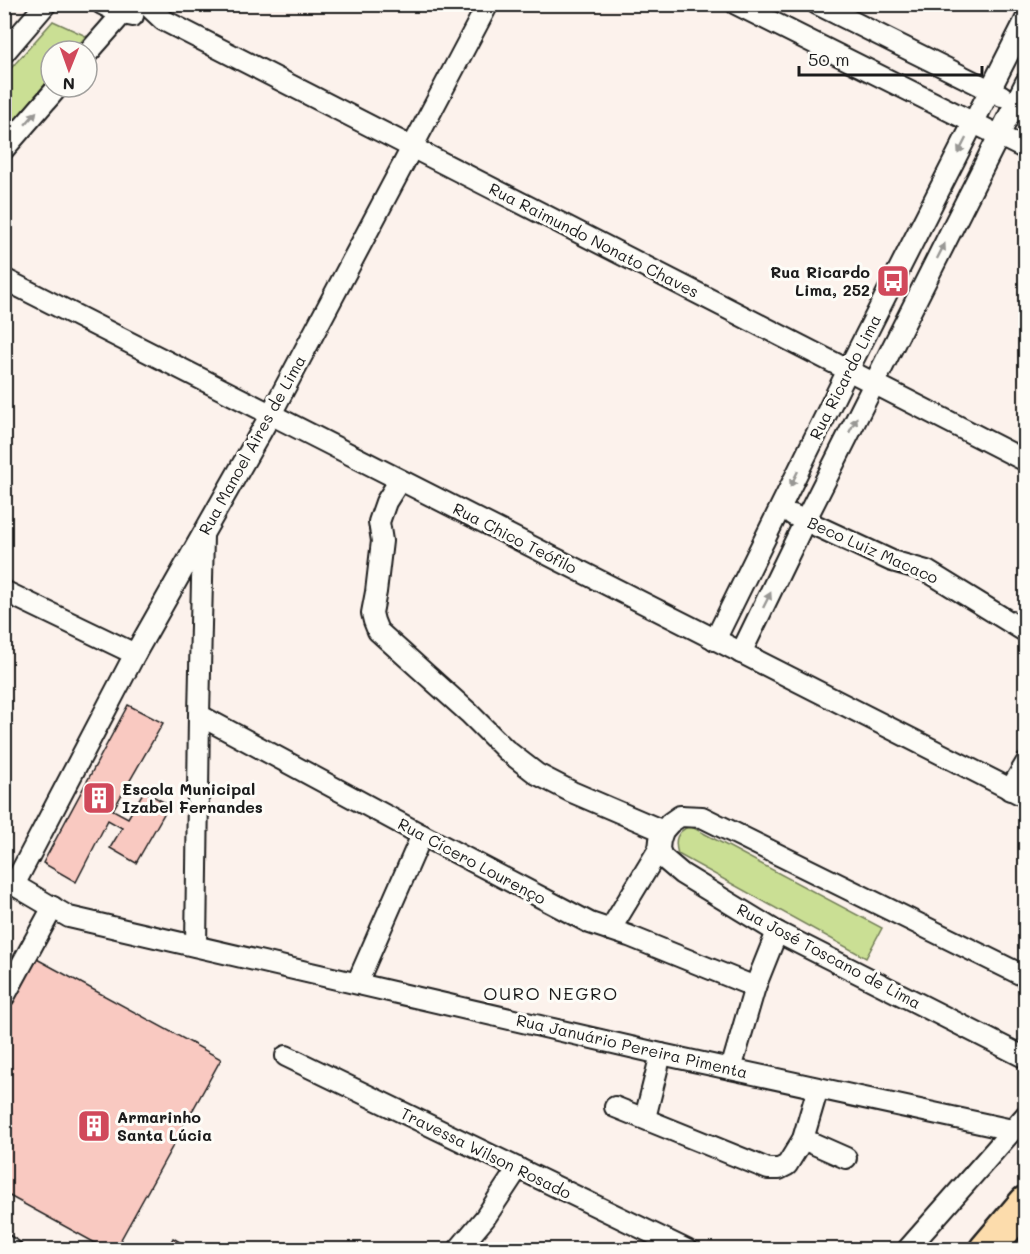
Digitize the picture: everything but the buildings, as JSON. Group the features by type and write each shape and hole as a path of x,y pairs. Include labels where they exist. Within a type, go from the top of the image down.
{"highway":[{"path":"987,1250 1026,1203"}],"street":[{"path":"4,53 46,4"},
{"name":"Rua Raimundo Nonato Chaves","path":"102,4 163,20 1026,461"},
{"name":"Rua Raimundo Nonato Chaves","path":"146,4 163,20"},
{"name":"Rua Manoel Aires de Lima","path":"8,884 271,414 488,4"},
{"path":"736,4 1026,149"},
{"path":"817,4 1020,105"},
{"path":"99,40 126,9"},
{"name":"Rua Ricardo Lima","path":"715,640 848,370 1026,19"},
{"name":"Rua Ricardo Lima","path":"741,653 999,136 1020,105 1026,82"},
{"path":"4,149 48,99"},
{"name":"Rua Chico Teófilo","path":"4,279 1018,793"},
{"name":"Rua José Toscano de Lima","path":"400,480 386,502 379,522 382,541 372,613 374,621 378,631 469,713 506,750 537,774 661,840 662,857 682,873 777,932 1026,1058"},
{"name":"Beco Luiz Macaco","path":"780,508 892,561 927,571 1026,632"},
{"path":"196,946 203,533"},
{"path":"4,591 135,654"},
{"name":"Rua Cícero Lourenço","path":"199,715 422,836 590,923 755,987"},
{"path":"1018,793 1026,763"},
{"path":"610,930 670,823 680,816 702,816 1026,977"},
{"path":"357,983 422,836"},
{"name":"Rua Januário Pereira Pimenta","path":"8,884 69,916 196,946 818,1088 1019,1122"},
{"path":"4,997 52,907"},
{"path":"731,1069 755,987 777,932"},
{"path":"645,1118 661,1054"},
{"name":"Travessa Wilson Rosado","path":"286,1056 687,1250"},
{"path":"615,1107 768,1170 787,1165 803,1139 818,1088"},
{"path":"907,1250 1019,1122"},
{"path":"803,1139 846,1158"},
{"path":"458,1250 485,1218 518,1168"},
{"path":"4,1245 12,1250"}],"green space":[{"path":"53,21 86,36 83,39 39,39 39,91 5,132 5,75"},
{"path":"690,826 882,928 866,958 678,854 677,837"}],"place":[{"name":"Rua Ricardo Lima, 252","path":"893,281"},
{"name":"Escola Municipal Izabel Fernandes","path":"99,798"},
{"name":"Armarinho Santa Lúcia","path":"94,1126"}],"district":[{"name":"OURO NEGRO","path":"551,994"}]}
